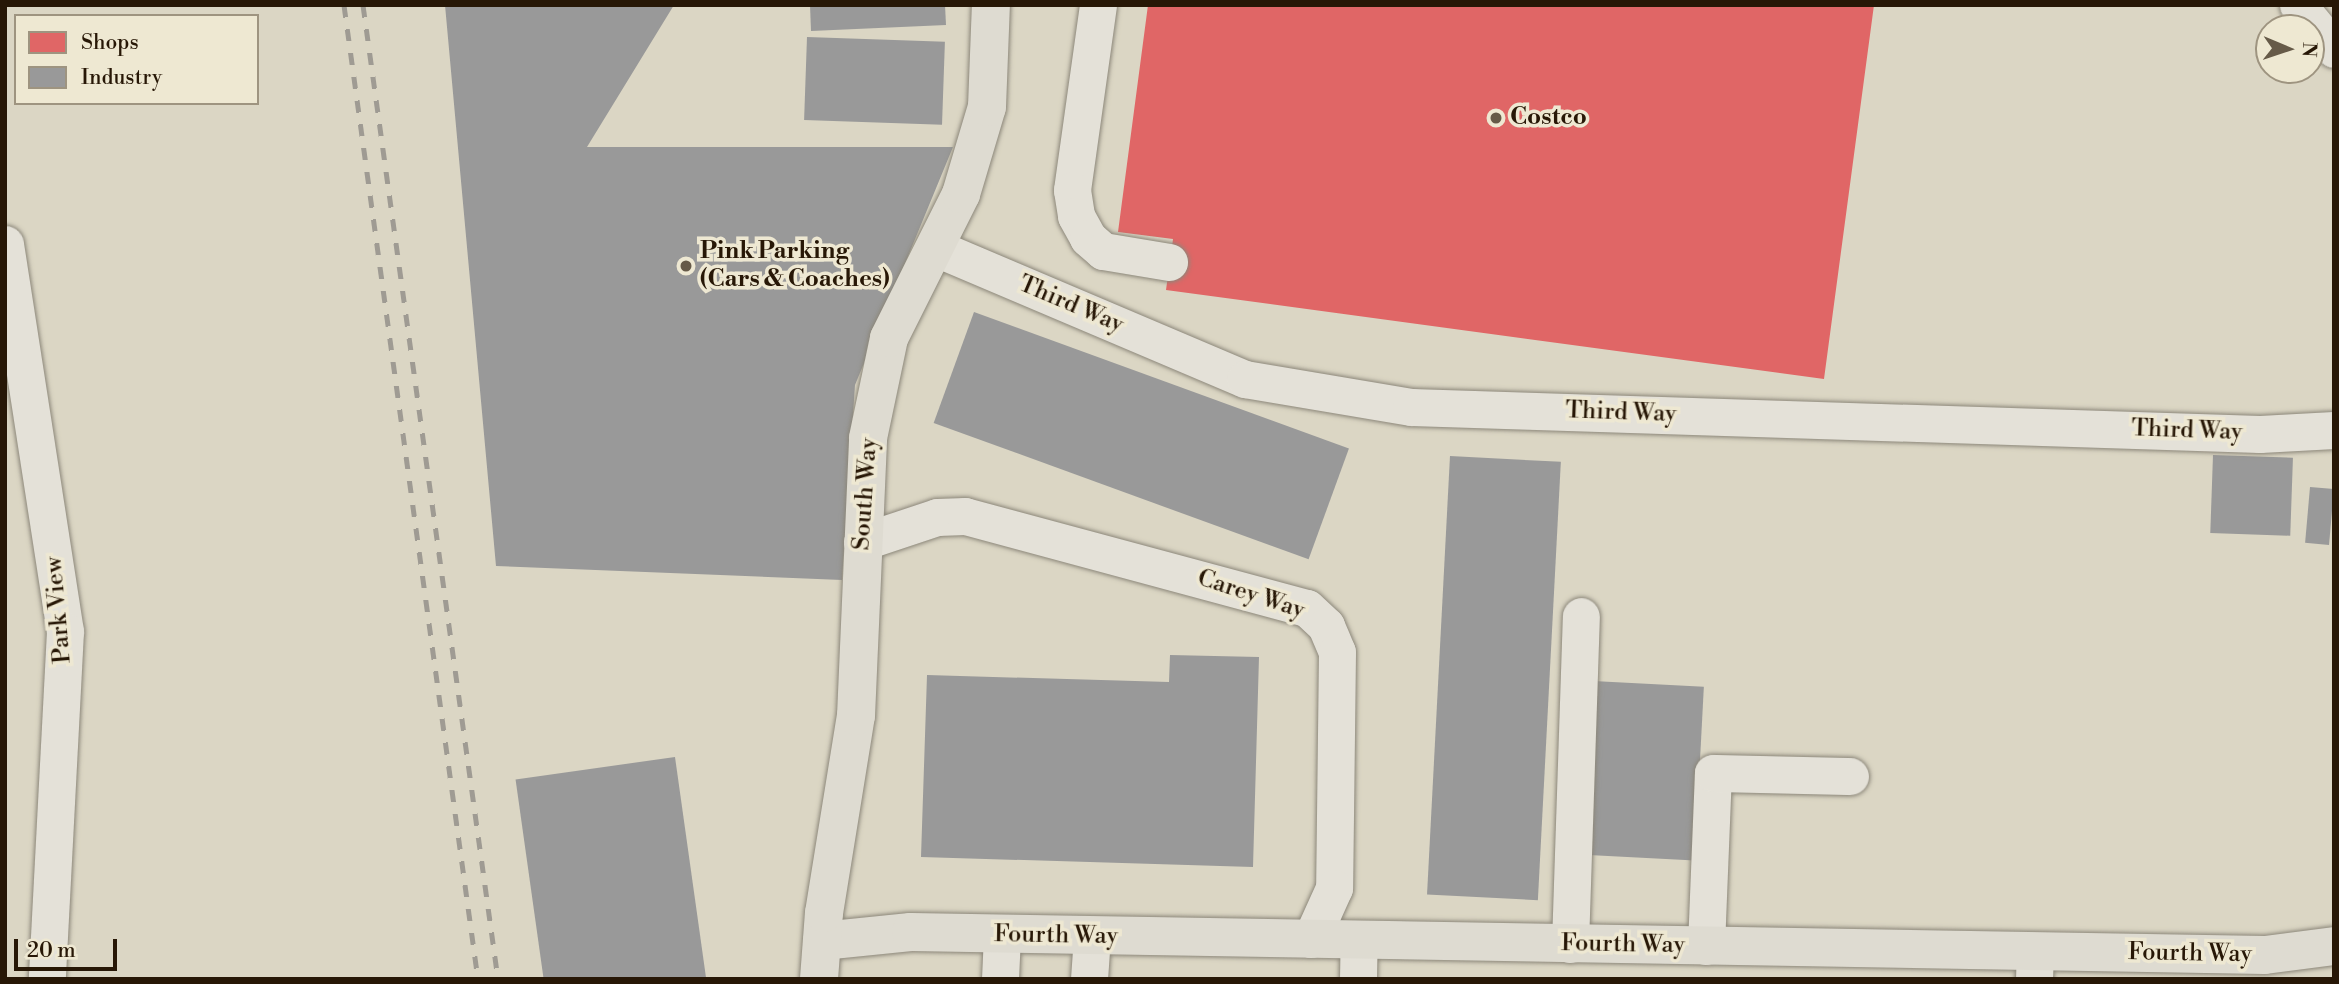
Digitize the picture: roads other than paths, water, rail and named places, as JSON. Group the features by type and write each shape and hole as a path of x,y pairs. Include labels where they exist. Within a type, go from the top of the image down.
{"main road":[{"name":"South Way","path":"819,979 823,928 856,716 868,439 889,338 961,194 987,107 991,5"},
{"name":"Fourth Way","path":"823,928 1002,935 1706,946 2035,965 2265,955 2334,946"}],"street":[{"path":"1098,5 1072,190 1076,216 1088,238 1104,251 1169,262"},
{"path":"2298,5 2334,49"},
{"name":"Park View","path":"5,244 65,631 47,979"},
{"name":"Third Way","path":"936,248 1245,379 1411,407 2260,433 2334,430"},
{"name":"Carey Way","path":"862,542 937,517 964,516 1307,608 1326,626 1337,652 1334,888 1311,939"},
{"path":"1570,944 1581,617"},
{"path":"1706,946 1713,773 1850,776"},
{"path":"1000,979 1002,935"},
{"path":"1089,979 1092,936"},
{"path":"1358,979 1359,940"}],"railway":[{"path":"344,5 478,979"},
{"path":"363,5 498,979"}],"place":[{"name":"Costco","path":"1496,118"},
{"name":"Pink Parking (Cars & Coaches)","path":"686,266"}]}
